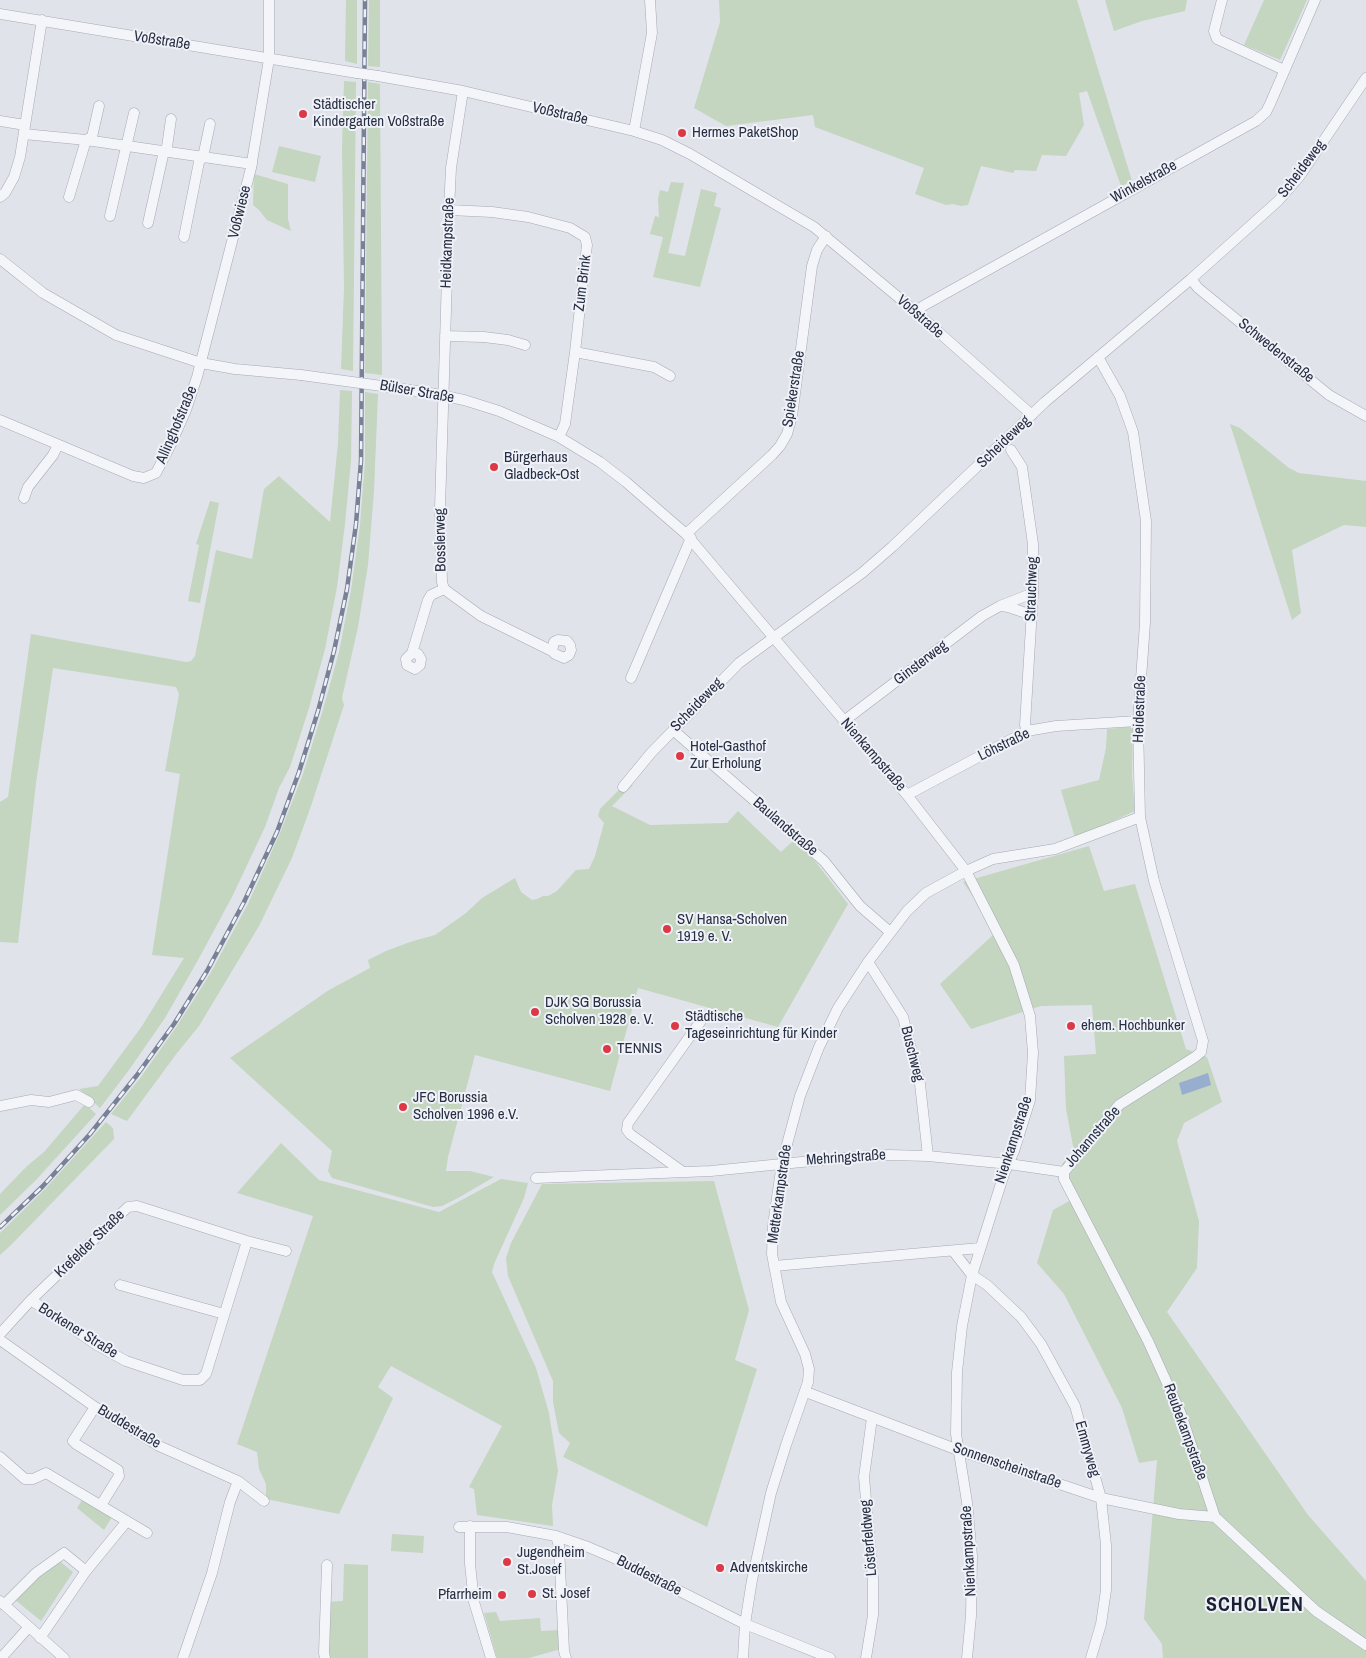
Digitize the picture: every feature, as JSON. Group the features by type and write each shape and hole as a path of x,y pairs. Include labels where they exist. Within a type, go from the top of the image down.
{"street":[{"name":"Voßwiese","path":"201,363 252,164 270,59 268,0"},
{"path":"634,132 652,33 650,0"},
{"path":"1222,0 1214,31 1216,40 1284,70"},
{"name":"Winkelstraße","path":"916,312 923,306 1256,121 1266,112 1315,0"},
{"name":"Voßstraße","path":"0,14 463,91 662,140 690,154 814,227 916,312 1032,415"},
{"path":"0,198 5,193 14,176 20,157 42,20"},
{"name":"Scheideweg","path":"623,787 673,730 739,663 862,573 1032,415 1275,204 1299,177 1366,78"},
{"name":"Heidkampstraße","path":"444,396 451,168 463,91"},
{"path":"69,197 86,140 92,137 99,106"},
{"path":"110,216 134,113"},
{"path":"148,223 164,151 167,147 171,119"},
{"path":"0,121 25,130 252,164"},
{"path":"184,237 199,162 203,157 210,124"},
{"name":"Zum Brink","path":"449,210 528,217 570,228 582,234 587,245 575,352 565,424 559,438"},
{"name":"Spiekerstraße","path":"688,536 772,455 787,434 792,416 812,266 817,250 826,236"},
{"name":"Bülser Straße","path":"0,259 43,293 116,335 201,363 235,369 301,375 444,396 499,412 559,438 600,462 688,536 774,638"},
{"name":"Schwedenstraße","path":"1187,282 1198,288 1329,395 1366,416"},
{"path":"445,336 484,337 508,340 525,345"},
{"path":"575,352 654,367 670,376"},
{"name":"Heidestraße","path":"1098,357 1120,396 1133,432 1146,522 1145,623 1138,721 1140,817 1154,881 1203,1041 1202,1052 1195,1058"},
{"name":"Allinghofstraße","path":"0,420 134,476 144,478 156,473 172,444 186,410 201,363"},
{"name":"Bosslerweg","path":"444,396 440,508 444,589 481,616 552,651"},
{"path":"24,498 28,487 53,455 58,445"},
{"name":"Strauchweg","path":"1011,450 1022,467 1033,544 1033,593 1025,726 1027,731"},
{"path":"631,678 688,536"},
{"path":"412,653 428,600 431,595 444,589"},
{"name":"Ginsterweg","path":"844,721 982,616 1000,606 1033,593"},
{"path":"1000,606 1008,606 1032,615"},
{"name":"Nienkampstraße","path":"774,638 907,795 966,871 1014,965 1030,1016 1033,1053 1030,1100 972,1275 962,1326 957,1372 956,1415 958,1450 967,1502 972,1556 971,1616 967,1658"},
{"name":"Löhstraße","path":"907,795 1027,731 1056,726 1138,721"},
{"name":"Baulandstraße","path":"673,730 824,861 860,906 890,932"},
{"name":"Metterkampstraße","path":"742,1658 752,1580 771,1493 786,1444 806,1392 809,1369 805,1354 780,1302 772,1254 782,1163 800,1096 819,1047 838,1008 868,962 907,911 926,893 966,871 993,859 1055,849 1140,817"},
{"name":"Buschweg","path":"868,962 903,1017 920,1084 928,1156"},
{"path":"683,1172 626,1130 628,1123 703,1018"},
{"name":"Johannstraße","path":"1008,1164 1064,1172 1119,1105 1195,1058"},
{"path":"0,1106 31,1100 49,1102 76,1095 89,1102"},
{"name":"Mehringstraße","path":"536,1178 730,1170 852,1157 928,1156 1008,1164"},
{"name":"Reubekampstraße","path":"1064,1172 1064,1179 1148,1341 1181,1414 1215,1517 1316,1611 1366,1645"},
{"name":"Krefelder Straße","path":"0,1334 31,1300 128,1207 137,1206 247,1241 286,1251"},
{"name":"Borkener Straße","path":"31,1300 97,1345 126,1361 183,1380 200,1380 206,1374 247,1241"},
{"path":"774,1266 980,1248"},
{"name":"Emmyweg","path":"953,1251 972,1275 987,1285 1021,1317 1041,1344 1075,1406 1101,1498 1106,1545 1106,1590 1102,1624 1091,1658"},
{"path":"120,1285 224,1314"},
{"name":"Buddestraße","path":"0,1340 94,1406 159,1446 238,1481 264,1501"},
{"name":"Sonnenscheinstraße","path":"806,1392 958,1450 1101,1498 1180,1514 1215,1517"},
{"path":"94,1406 73,1441 118,1470 119,1476 101,1505"},
{"name":"Lösterfeldweg","path":"866,1658 871,1636 874,1606 864,1476 872,1418"},
{"path":"0,1457 25,1479 46,1474 147,1532"},
{"path":"183,1658 212,1573 230,1502 238,1481"},
{"path":"40,1638 86,1571 126,1521"},
{"path":"470,1526 470,1564 474,1602 491,1658"},
{"name":"Buddestraße","path":"459,1527 507,1528 556,1536 614,1558 746,1624 830,1658"},
{"path":"556,1536 559,1546 564,1651 566,1658"},
{"path":"64,1658 2,1603 36,1573 64,1553 86,1571"},
{"path":"325,1658 327,1564"},
{"path":"1,1658 28,1628"}],"green space":[{"path":"346,0 357,0 357,64 345,61"},
{"path":"369,0 380,0 380,67 368,66"},
{"path":"719,0 1077,0 1132,181 1121,186 1087,91 1079,93 1084,125 1066,156 1042,155 1036,171 1015,170 1013,173 981,166 968,205 961,206 946,205 915,194 924,168 815,127 813,115 726,126 694,108 720,22"},
{"path":"1105,0 1187,0 1185,11 1142,21 1114,31"},
{"path":"1264,0 1307,0 1280,60 1244,45"},
{"path":"344,81 356,82 353,371 341,369 344,288 342,148"},
{"path":"368,82 380,84 382,375 365,373"},
{"path":"279,146 321,156 315,182 272,172"},
{"path":"254,174 288,184 288,219 291,231 267,220 253,205"},
{"path":"671,182 684,183 668,253 685,256 701,189 717,193 714,206 721,208 700,287 653,277 663,237 650,234 655,216 659,217 658,199 660,190 668,192"},
{"path":"340,390 352,391 351,461 337,587 325,649 290,767 279,788 265,827 232,897 198,960 165,1018 100,1108 79,1089 98,1086 142,1026 184,958 152,955 180,774 165,771 179,694 176,687 53,668 36,783 18,943 0,942 0,802 8,797 31,634 186,662 191,661 195,656 216,550 252,559 264,489 279,476 330,522 338,443"},
{"path":"365,392 378,394 374,491 368,565 358,627 342,698 344,705 292,858 259,926 199,1026 127,1121 111,1114 141,1077 177,1026 210,974 248,904 280,833 303,774 339,652 351,590 360,525 365,461"},
{"path":"1230,424 1240,428 1289,468 1299,473 1366,481 1366,527 1344,525 1292,550 1301,613 1292,620"},
{"path":"210,501 219,503 200,603 188,601 199,545 196,544"},
{"path":"1130,727 1133,729 1132,775 1135,811 1075,838 1061,790 1099,780 1106,748 1107,729"},
{"path":"627,782 633,785 612,806 650,825 727,823 738,811 781,852 793,841 815,861 848,904 778,1027 638,988 610,1091 475,1055 446,1171 470,1171 494,1177 442,1206 433,1207 332,1178 328,1171 332,1151 230,1058 329,990 370,968 368,960 410,942 435,935 466,913 482,898 515,878 521,892 532,900 548,896 557,891 576,870 589,869 595,856 604,823 598,816 600,809"},
{"path":"1089,846 1104,891 1135,884 1186,1049 1207,1057 1222,1102 1184,1123 1177,1141 1199,1221 1197,1268 1167,1312 1308,1515 1366,1581 1366,1658 1163,1658 1162,1644 1144,1619 1157,1460 1139,1463 1122,1408 1064,1294 1037,1263 1053,1210 1073,1199 1062,1180 1062,1164 1074,1151 1066,1109 1064,1056 1096,1054 1092,1005 1041,1006 971,1029 940,984 994,934 980,907 963,882"},
{"path":"85,1104 96,1114 36,1180 0,1215 0,1194 27,1166 44,1152"},
{"path":"106,1122 113,1128 114,1139 0,1255 0,1233 45,1189"},
{"path":"281,1143 319,1180 439,1212 501,1179 528,1183 524,1198 492,1272 536,1368 549,1413 558,1471 552,1505 553,1526 477,1515 474,1489 469,1487 502,1426 391,1366 378,1387 393,1398 339,1514 266,1499 266,1484 259,1469 257,1452 237,1444 313,1216 237,1193"},
{"path":"714,1181 749,1310 735,1360 757,1369 707,1527 563,1457 570,1443 559,1433 553,1402 553,1381 508,1276 506,1258 511,1243 542,1184"},
{"path":"82,1500 112,1517 104,1530 77,1508"},
{"path":"392,1534 424,1536 423,1553 391,1551"},
{"path":"58,1560 73,1572 41,1621 14,1599"},
{"path":"344,1564 368,1565 368,1658 325,1658 326,1602 343,1601"},
{"path":"496,1612 500,1621 540,1618 541,1631 560,1630 561,1649 529,1658 497,1658 484,1613"}],"water":[{"path":"1208,1073 1211,1085 1182,1095 1179,1083"}],"railway":[{"path":"0,1227 43,1186 90,1134 137,1075 174,1024 207,971 244,902 277,832 299,772 318,711 334,651 347,589 356,524 361,461 365,0"}],"place":[{"name":"Städtischer Kindergarten Voßstraße","path":"303,114"},
{"name":"Hermes PaketShop","path":"682,133"},
{"name":"Bürgerhaus Gladbeck-Ost","path":"494,467"},
{"name":"Hotel-Gasthof Zur Erholung","path":"680,756"},
{"name":"SV Hansa-Scholven 1919 e. V.","path":"667,929"},
{"name":"DJK SG Borussia Scholven 1928 e. V.","path":"535,1012"},
{"name":"Städtische Tageseinrichtung für Kinder","path":"675,1026"},
{"name":"ehem. Hochbunker","path":"1071,1026"},
{"name":"TENNIS","path":"607,1049"},
{"name":"JFC Borussia Scholven 1996 e.V.","path":"403,1107"},
{"name":"Jugendheim St.Josef","path":"507,1562"},
{"name":"Adventskirche","path":"720,1568"},
{"name":"St. Josef","path":"532,1594"},
{"name":"Pfarrheim","path":"502,1595"}],"district":[{"name":"SCHOLVEN","path":"1255,1606"}]}
